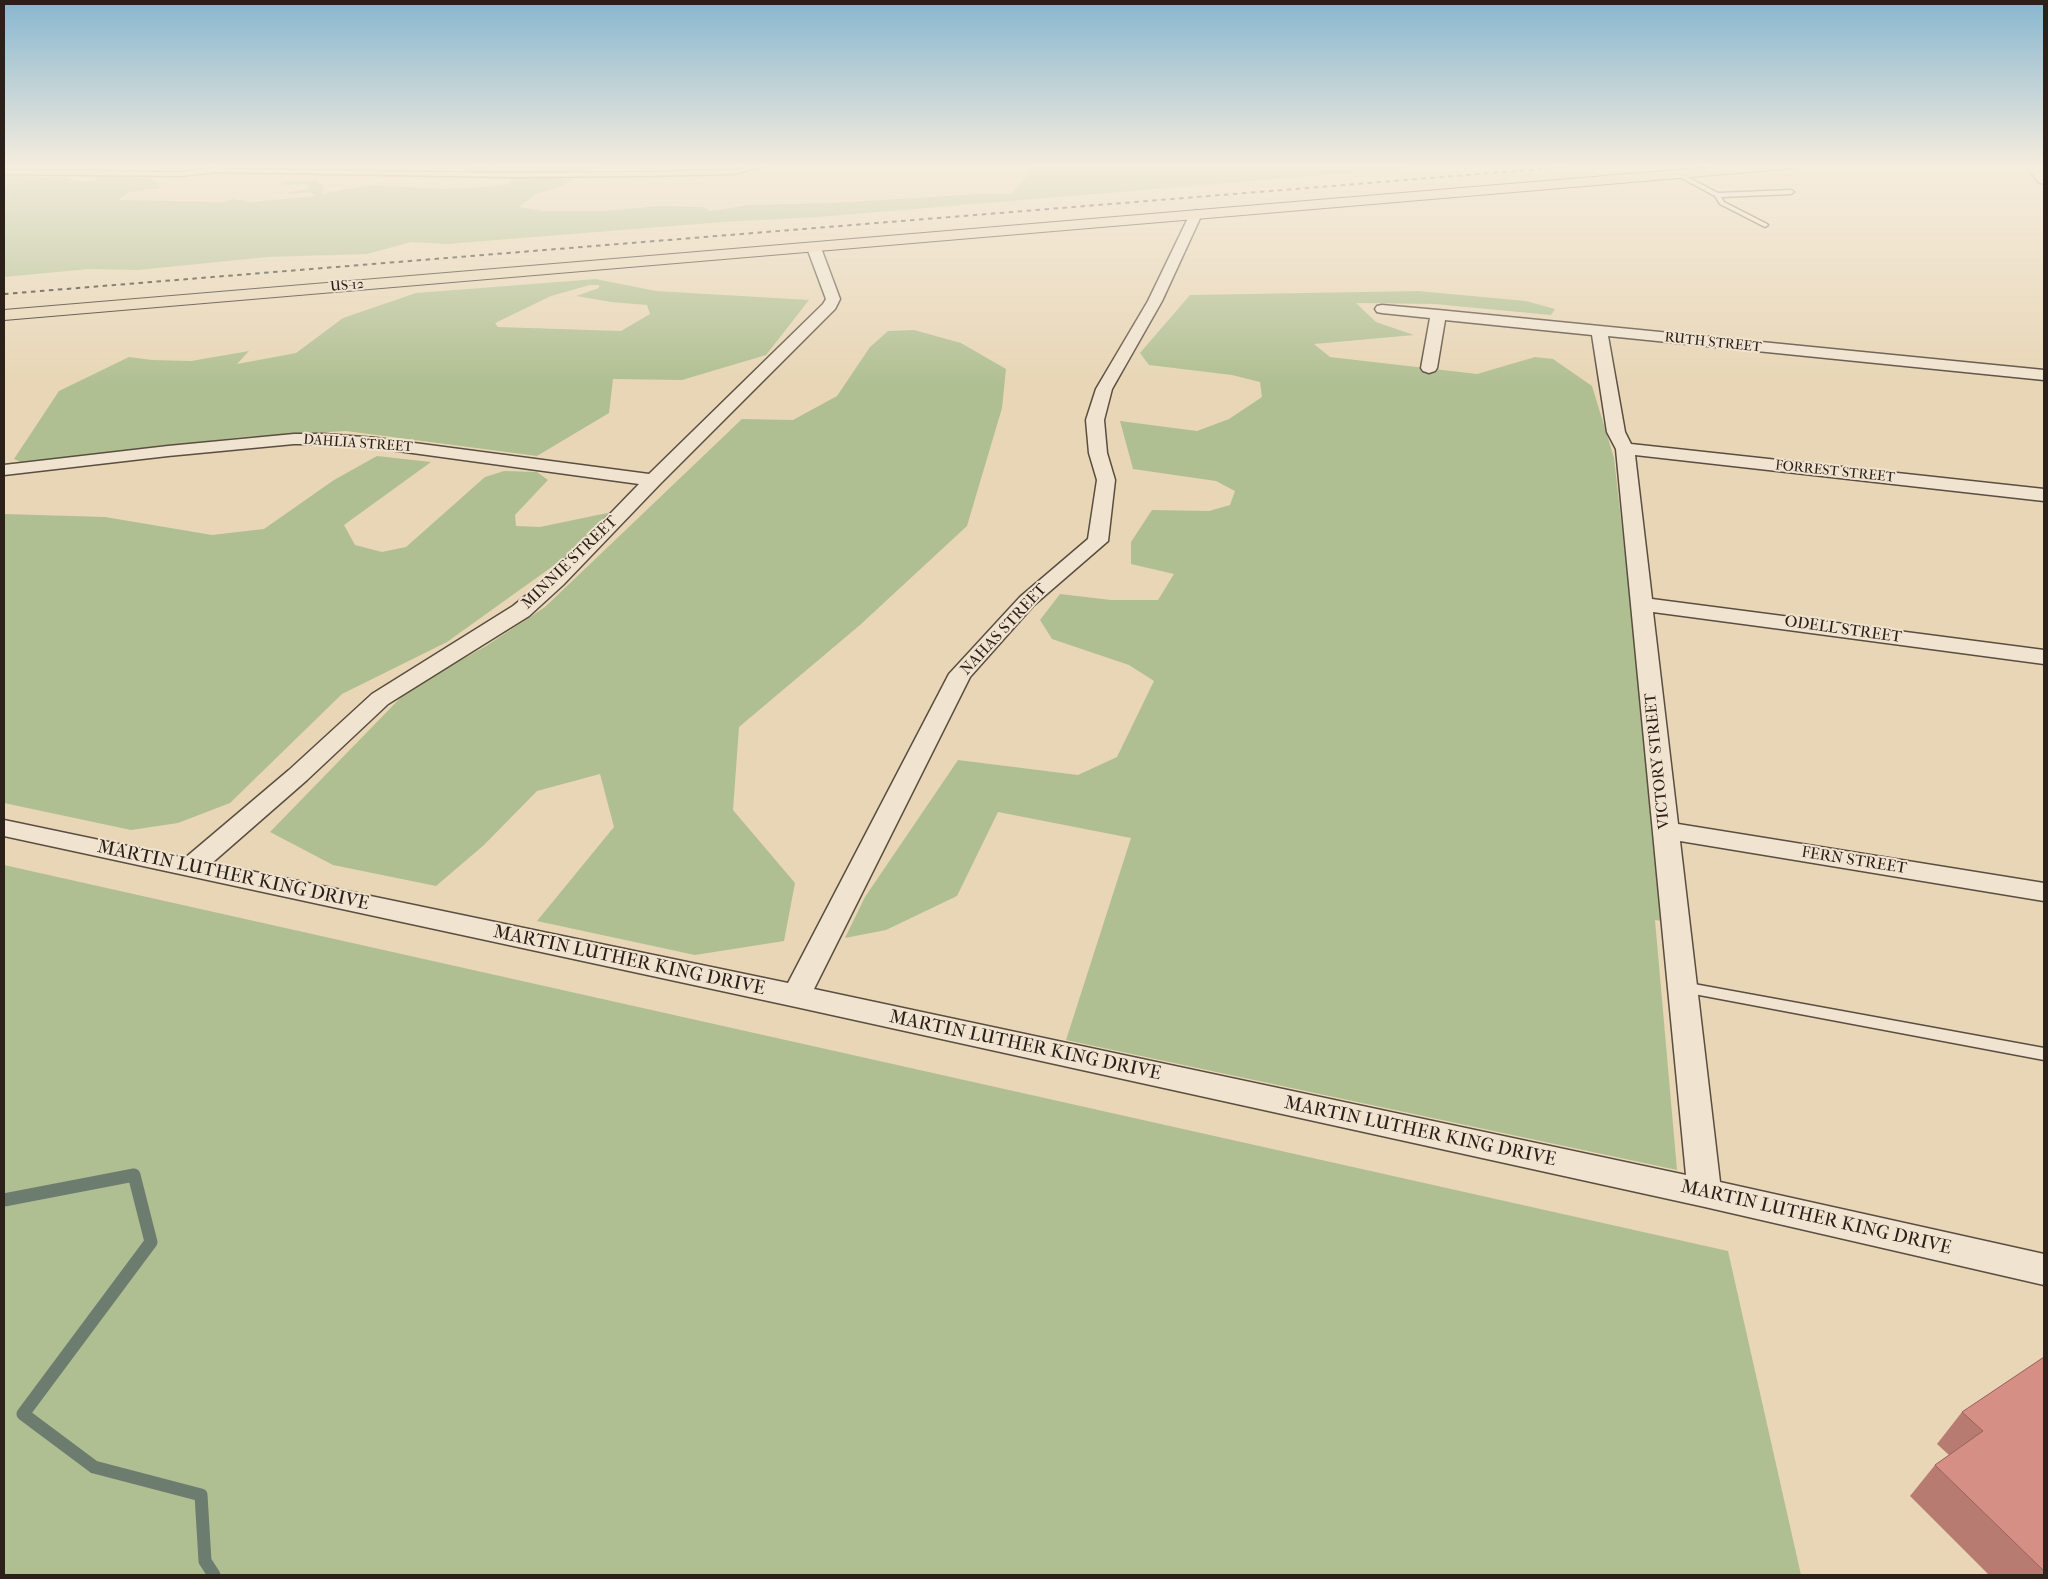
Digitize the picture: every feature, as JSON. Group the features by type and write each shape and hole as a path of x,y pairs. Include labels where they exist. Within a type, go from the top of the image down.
{"main road":[{"name":"US-12","path":"4,315 930,238"}],"street":[{"name":"NAHAS STREET","path":"796,996 960,674 1027,601 1098,541 1106,480 1098,453 1094,420 1104,389 1155,301 1185,238"},
{"name":"MINNIE STREET","path":"190,868 298,775 380,699 521,611 556,581 652,480 830,306 833,298 814,248"},
{"name":"RUTH STREET","path":"1382,309 2044,375"},
{"path":"1429,368 1438,314"},
{"name":"VICTORY STREET","path":"1599,332 1616,432 1625,449 1705,1193"},
{"name":"DAHLIA STREET","path":"4,470 158,452 324,439 376,442 652,480"},
{"name":"FORREST STREET","path":"1625,449 2044,495"},
{"name":"ODELL STREET","path":"1642,604 2044,657"},
{"name":"MARTIN LUTHER KING DRIVE","path":"4,828 796,996 1705,1193 2044,1270"},
{"name":"FERN STREET","path":"1665,830 2044,892"}],"lane":[{"path":"1683,986 2044,1054"}],"green space":[{"path":"4,238 526,238 447,244 411,242 367,254 268,257 138,270 89,269 4,277"},
{"path":"596,279 656,291 809,300 766,355 682,380 613,379 609,413 537,456 346,431 243,437 23,463 14,459 59,391 129,357 152,360 191,361 249,351 237,364 296,353 343,318 416,293","holes":["590,285 599,285 599,288 576,296 611,302 647,305 650,314 621,331 498,327 495,323 551,296"]},
{"path":"1418,291 1526,301 1555,309 1551,315 1434,304 1356,303 1376,322 1414,335 1314,344 1330,357 1477,374 1535,357 1553,359 1592,386 1614,458 1640,685 1662,921 1655,920 1677,1170 1066,1040 1131,838 998,812 957,896 886,930 845,938 865,897 958,760 1078,775 1117,757 1154,681 1129,665 1052,639 1040,620 1060,594 1111,600 1158,600 1174,574 1131,564 1131,542 1152,510 1209,511 1230,505 1235,491 1216,481 1133,469 1120,421 1197,431 1229,419 1262,397 1260,382 1232,375 1149,365 1140,353 1190,295"},
{"path":"914,330 961,343 1006,369 1002,408 967,526 860,625 739,727 733,810 795,883 784,941 695,955 537,921 614,827 600,774 537,791 484,845 436,886 333,865 270,832 409,689 486,646 545,607 742,419 793,420 837,396 870,347 888,331"},
{"path":"377,456 431,462 344,525 355,545 382,552 406,547 485,477 504,471 537,472 548,480 515,515 516,526 540,527 612,512 574,551 447,642 342,694 230,803 178,823 131,830 4,803 4,514 105,517 212,535 264,529 334,480"},
{"path":"4,865 1728,1251 1801,1575 4,1575"}],"building":[{"path":"2044,1357 2044,1571 1935,1465 1983,1431 1962,1412"}],"waterway":[{"path":"4,1200 134,1175 151,1242 23,1414 94,1467 201,1495 205,1561 214,1575"}],"railway":[{"path":"4,294 696,238"}]}
